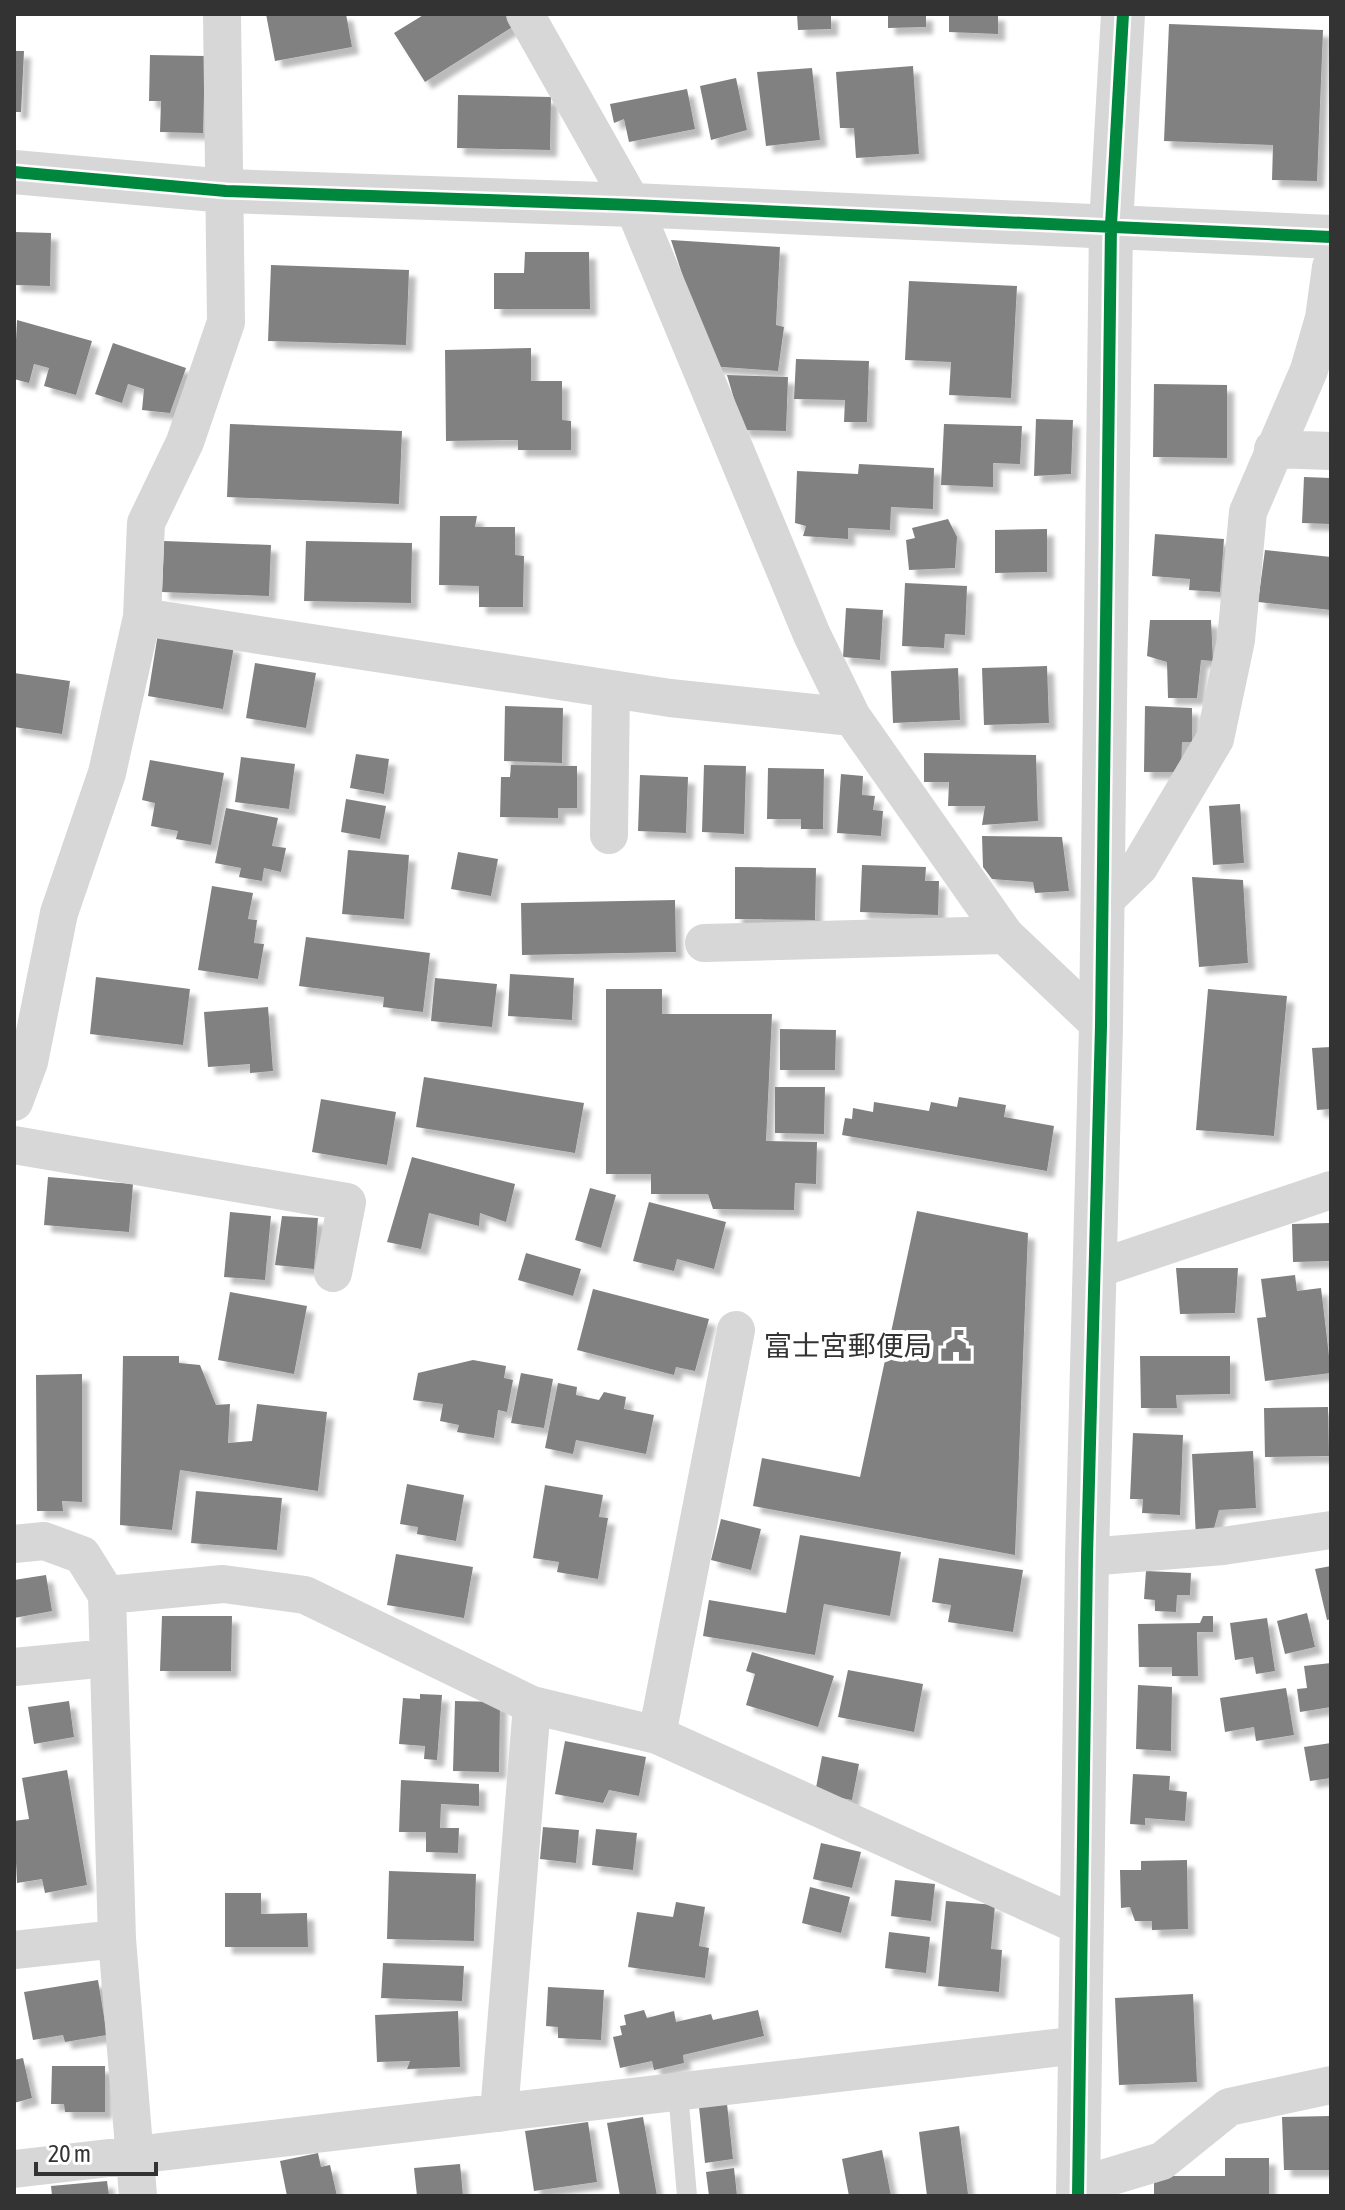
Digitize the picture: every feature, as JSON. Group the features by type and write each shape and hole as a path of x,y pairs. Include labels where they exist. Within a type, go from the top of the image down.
{"street":[{"path":"14,1102 29,1062 59,913 107,773 142,617 146,523 185,442 226,322 222,14"},
{"path":"525,14 633,205 812,635 852,717 1005,935 1101,1026"},
{"path":"1123,14 1111,225 1101,1026 1087,1557 1078,2191 1162,2161 1229,2107 1331,2085"},
{"path":"14,172 226,191 633,205 1331,237"},
{"path":"1101,904 1139,867 1215,739 1236,640 1248,512 1309,370 1324,318 1331,267"},
{"path":"1273,449 1331,451"},
{"path":"142,617 611,689 852,717"},
{"path":"609,835 611,689"},
{"path":"704,943 1005,935"},
{"path":"14,1145 347,1202 333,1273"},
{"path":"1094,1270 1331,1190"},
{"path":"657,1735 736,1330"},
{"path":"1087,1557 1223,1546 1331,1530"},
{"path":"14,1544 44,1541 82,1555 107,1595 117,1939 138,2196"},
{"path":"107,1595 223,1584 305,1595 532,1705 657,1735 1080,1926"},
{"path":"14,1667 87,1660"},
{"path":"499,2113 532,1705"},
{"path":"14,1950 117,1939"},
{"path":"14,2169 1079,2045"}],"lane":[{"path":"678,2092 687,2196"}],"building":[{"path":"266,14 346,14 352,47 275,61"},
{"path":"425,14 507,14 514,26 425,82 394,33"},
{"path":"797,14 831,14 831,29 798,30"},
{"path":"888,14 926,14 926,27 888,28"},
{"path":"949,14 998,14 998,34 949,32"},
{"path":"1169,24 1323,30 1317,181 1272,180 1273,145 1164,141"},
{"path":"14,51 24,51 21,112 14,112"},
{"path":"150,55 205,56 203,133 160,132 161,101 149,101"},
{"path":"913,66 919,154 856,158 854,128 840,128 836,72"},
{"path":"812,68 820,140 766,146 757,72"},
{"path":"736,78 747,130 711,140 700,86"},
{"path":"687,89 695,129 629,142 624,119 614,123 610,104"},
{"path":"458,95 551,97 550,150 457,148"},
{"path":"14,232 51,233 50,286 14,285"},
{"path":"671,240 780,247 776,325 784,327 778,371 709,366 709,357"},
{"path":"525,252 589,252 590,309 494,309 494,273 524,273"},
{"path":"271,265 409,270 406,345 268,341"},
{"path":"909,281 1017,286 1011,398 949,395 951,362 905,360"},
{"path":"17,320 92,341 76,395 44,386 49,368 34,364 29,383 14,379"},
{"path":"113,343 186,368 170,413 142,410 144,389 128,384 122,403 95,394"},
{"path":"531,348 531,381 562,381 562,420 571,421 571,450 518,450 518,440 446,441 445,350"},
{"path":"796,359 869,361 867,422 844,422 845,400 794,399"},
{"path":"727,375 788,377 786,431 743,430"},
{"path":"1154,384 1227,385 1227,458 1153,457"},
{"path":"1036,419 1073,420 1071,474 1034,476"},
{"path":"230,424 402,431 399,504 227,497"},
{"path":"944,424 1022,426 1020,464 993,463 993,487 941,485"},
{"path":"859,464 934,468 933,509 891,507 890,530 848,528 848,539 803,536 806,526 795,523 797,471 858,474"},
{"path":"1304,477 1331,478 1331,524 1302,523"},
{"path":"440,516 477,516 475,527 515,527 515,555 524,556 523,607 479,607 479,586 439,585"},
{"path":"948,519 957,537 955,568 909,570 906,540 915,538 912,528"},
{"path":"1047,529 1047,572 995,573 995,530"},
{"path":"1155,534 1224,539 1220,592 1189,590 1190,579 1152,576"},
{"path":"164,541 271,545 269,596 162,592"},
{"path":"306,541 412,543 411,603 304,601"},
{"path":"1265,550 1331,557 1331,610 1258,602"},
{"path":"905,583 967,586 965,635 945,634 944,648 902,646"},
{"path":"846,608 883,610 880,660 843,657"},
{"path":"1150,620 1211,620 1213,661 1201,660 1197,698 1168,698 1167,662 1147,656"},
{"path":"158,633 234,646 223,709 148,696"},
{"path":"255,663 316,673 306,728 246,718"},
{"path":"1047,666 1049,723 984,725 982,668"},
{"path":"958,668 960,720 893,723 891,671"},
{"path":"14,673 70,681 62,734 14,727"},
{"path":"505,706 563,708 562,763 504,761"},
{"path":"1145,706 1192,708 1192,742 1182,742 1181,772 1144,772"},
{"path":"924,753 1036,755 1038,821 982,825 985,806 948,806 949,782 924,782"},
{"path":"356,754 389,759 384,794 350,788"},
{"path":"241,757 295,764 289,809 235,802"},
{"path":"150,760 224,773 211,845 176,839 178,831 151,826 155,803 142,800"},
{"path":"511,765 577,766 577,808 558,808 558,818 500,817 501,777 510,777"},
{"path":"704,765 746,766 744,834 702,832"},
{"path":"768,768 824,769 823,829 801,829 801,819 767,819"},
{"path":"841,774 863,776 862,795 875,796 873,810 883,811 881,836 837,833"},
{"path":"640,775 688,777 686,833 638,831"},
{"path":"346,799 386,806 380,839 341,832"},
{"path":"1240,804 1244,863 1213,865 1209,806"},
{"path":"226,808 278,818 272,846 286,848 281,872 264,868 262,881 239,877 241,868 215,863"},
{"path":"982,836 1062,837 1069,891 1035,893 1033,882 992,879 983,867"},
{"path":"348,850 409,855 404,919 342,914"},
{"path":"458,852 498,859 491,896 451,889"},
{"path":"862,865 926,867 925,881 939,881 938,915 860,912"},
{"path":"735,867 816,868 815,920 735,919"},
{"path":"1192,877 1243,880 1248,963 1199,967"},
{"path":"212,886 253,893 248,919 257,920 254,943 264,944 258,979 198,970"},
{"path":"675,900 676,952 522,955 521,903"},
{"path":"306,937 430,953 423,1012 383,1007 384,997 299,986"},
{"path":"510,974 574,978 572,1020 508,1016"},
{"path":"96,977 190,989 183,1045 90,1034"},
{"path":"435,978 497,984 492,1027 431,1021"},
{"path":"606,989 662,989 662,1014 772,1014 766,1141 817,1142 816,1184 795,1183 794,1210 713,1209 708,1194 651,1194 651,1174 606,1174"},
{"path":"1208,989 1287,996 1274,1136 1196,1130"},
{"path":"268,1007 273,1071 250,1073 250,1064 208,1067 204,1012"},
{"path":"780,1029 836,1030 835,1070 780,1070"},
{"path":"1331,1047 1331,1109 1317,1110 1312,1048"},
{"path":"424,1077 584,1103 575,1153 416,1127"},
{"path":"775,1087 825,1087 824,1134 775,1133"},
{"path":"959,1097 1006,1105 1004,1117 1054,1126 1047,1171 842,1135 845,1118 852,1119 853,1108 873,1112 874,1102 929,1111 931,1102 957,1107"},
{"path":"321,1099 396,1112 387,1165 312,1152"},
{"path":"412,1157 515,1184 506,1222 480,1213 479,1226 429,1213 421,1249 387,1242"},
{"path":"48,1177 133,1184 129,1232 44,1225"},
{"path":"590,1188 616,1195 601,1248 575,1240"},
{"path":"649,1202 726,1222 714,1269 677,1259 674,1271 633,1261"},
{"name":"富士宮郵便局","path":"917,1211 1028,1233 1015,1555 753,1506 762,1458 860,1477"},
{"path":"230,1212 271,1216 265,1280 224,1277"},
{"path":"282,1216 318,1218 314,1269 275,1265"},
{"path":"1330,1223 1331,1261 1293,1262 1292,1224"},
{"path":"526,1253 581,1269 573,1296 518,1280"},
{"path":"1176,1268 1238,1268 1235,1313 1180,1314"},
{"path":"1295,1275 1297,1291 1321,1288 1331,1373 1265,1381 1257,1318 1266,1317 1261,1279"},
{"path":"593,1289 709,1319 695,1371 676,1367 674,1375 577,1350"},
{"path":"230,1292 307,1306 294,1374 218,1360"},
{"path":"123,1356 179,1356 179,1363 200,1365 216,1405 230,1404 228,1443 252,1441 257,1404 327,1412 318,1491 180,1470 172,1530 120,1525"},
{"path":"1140,1356 1230,1356 1230,1394 1176,1395 1177,1408 1141,1408"},
{"path":"473,1360 506,1366 504,1378 513,1380 507,1412 498,1410 494,1438 457,1432 459,1425 440,1421 443,1404 413,1400 418,1373"},
{"path":"521,1373 553,1379 544,1428 511,1423"},
{"path":"82,1374 82,1502 62,1501 63,1511 37,1511 36,1375"},
{"path":"558,1383 577,1387 576,1395 599,1400 604,1392 626,1397 624,1409 654,1415 646,1454 576,1440 573,1454 545,1448"},
{"path":"1328,1407 1329,1456 1265,1457 1264,1408"},
{"path":"1133,1433 1183,1435 1180,1515 1142,1513 1143,1499 1130,1499"},
{"path":"1253,1451 1256,1508 1219,1510 1213,1532 1196,1539 1192,1454"},
{"path":"407,1484 464,1495 456,1541 417,1534 418,1527 400,1524"},
{"path":"545,1485 603,1495 599,1517 608,1518 598,1579 557,1572 559,1562 533,1558"},
{"path":"196,1491 282,1498 277,1550 191,1543"},
{"path":"721,1519 761,1529 751,1570 711,1560"},
{"path":"800,1535 901,1552 890,1616 824,1604 815,1655 703,1636 709,1600 786,1613"},
{"path":"396,1554 473,1567 464,1618 387,1605"},
{"path":"939,1558 1023,1570 1013,1632 948,1622 951,1605 932,1602"},
{"path":"1331,1566 1331,1619 1327,1620 1315,1569"},
{"path":"1146,1571 1191,1573 1190,1595 1177,1595 1176,1612 1155,1611 1155,1600 1144,1599"},
{"path":"46,1575 52,1611 14,1618 14,1580"},
{"path":"1307,1613 1315,1647 1285,1654 1277,1621"},
{"path":"162,1616 232,1616 231,1671 160,1671"},
{"path":"1203,1616 1213,1616 1213,1632 1197,1632 1198,1676 1172,1676 1172,1667 1139,1667 1138,1624 1200,1623"},
{"path":"1267,1618 1275,1671 1256,1674 1253,1657 1235,1660 1230,1623"},
{"path":"752,1652 834,1676 818,1727 746,1705 755,1674 746,1671"},
{"path":"1331,1663 1331,1707 1300,1712 1297,1689 1307,1688 1304,1666"},
{"path":"848,1670 923,1684 914,1732 838,1717"},
{"path":"1138,1685 1172,1687 1171,1751 1136,1749"},
{"path":"1286,1688 1294,1735 1256,1741 1254,1727 1225,1732 1220,1698"},
{"path":"420,1694 442,1695 437,1760 424,1759 425,1746 399,1744 403,1698 420,1699"},
{"path":"69,1701 74,1737 34,1744 28,1707"},
{"path":"455,1701 500,1702 499,1772 453,1771"},
{"path":"565,1741 646,1757 639,1796 609,1790 603,1803 555,1794"},
{"path":"1331,1743 1331,1778 1310,1781 1304,1747"},
{"path":"822,1756 859,1764 852,1800 815,1793"},
{"path":"67,1770 87,1885 45,1893 42,1879 17,1883 14,1821 29,1819 22,1778"},
{"path":"1133,1774 1170,1776 1169,1790 1187,1792 1185,1821 1145,1818 1145,1825 1130,1824"},
{"path":"401,1780 479,1784 479,1806 441,1804 440,1828 459,1828 458,1853 426,1852 426,1832 399,1832"},
{"path":"543,1827 579,1830 576,1863 540,1859"},
{"path":"596,1829 637,1833 633,1870 592,1865"},
{"path":"821,1843 861,1852 852,1888 813,1879"},
{"path":"1187,1860 1188,1929 1152,1930 1152,1921 1135,1921 1130,1907 1121,1908 1120,1870 1141,1870 1141,1861"},
{"path":"389,1871 476,1874 474,1941 387,1939"},
{"path":"895,1880 935,1884 931,1921 891,1916"},
{"path":"810,1887 850,1897 841,1933 802,1923"},
{"path":"225,1893 261,1893 261,1914 307,1913 308,1947 225,1947"},
{"path":"946,1901 995,1905 991,1949 1002,1950 999,1992 938,1986"},
{"path":"676,1902 705,1907 699,1946 709,1948 705,1978 628,1967 637,1912 673,1917"},
{"path":"889,1932 930,1937 926,1973 885,1968"},
{"path":"383,1963 464,1966 462,2001 381,1998"},
{"path":"98,1980 107,2035 65,2042 63,2035 33,2040 24,1992"},
{"path":"548,1987 604,1990 601,2040 558,2038 558,2027 546,2026"},
{"path":"1193,1994 1197,2082 1119,2085 1115,1998"},
{"path":"644,2010 647,2018 674,2011 676,2022 711,2014 713,2020 758,2010 764,2036 683,2055 684,2063 654,2070 652,2061 620,2068 613,2037 622,2035 620,2026 626,2025 624,2015"},
{"path":"458,2011 460,2067 407,2069 410,2061 377,2062 375,2015"},
{"path":"23,2058 32,2098 14,2103 14,2060"},
{"path":"52,2066 105,2066 105,2112 65,2112 64,2104 51,2104"},
{"path":"727,2104 733,2159 705,2163 699,2107"},
{"path":"1331,2116 1331,2170 1284,2170 1282,2117"},
{"path":"643,2117 657,2196 620,2196 607,2123"},
{"path":"588,2122 597,2182 534,2191 525,2131"},
{"path":"959,2126 968,2194 927,2196 919,2132"},
{"path":"882,2150 891,2196 849,2196 842,2159"},
{"path":"318,2153 321,2167 330,2165 337,2196 287,2196 280,2161"},
{"path":"1225,2158 1269,2158 1269,2196 1154,2196 1154,2176 1225,2176"},
{"path":"460,2164 463,2196 417,2196 414,2168"},
{"path":"734,2168 737,2196 709,2196 706,2172"},
{"path":"107,2181 109,2196 52,2196 51,2186"}],"cycle path":[{"path":"1078,2196 1087,1557 1101,1026 1111,225 1123,14"},
{"path":"14,172 226,191 633,205 1331,237"}],"place":[{"name":"富士宮郵便局","path":"956,1346"}]}
